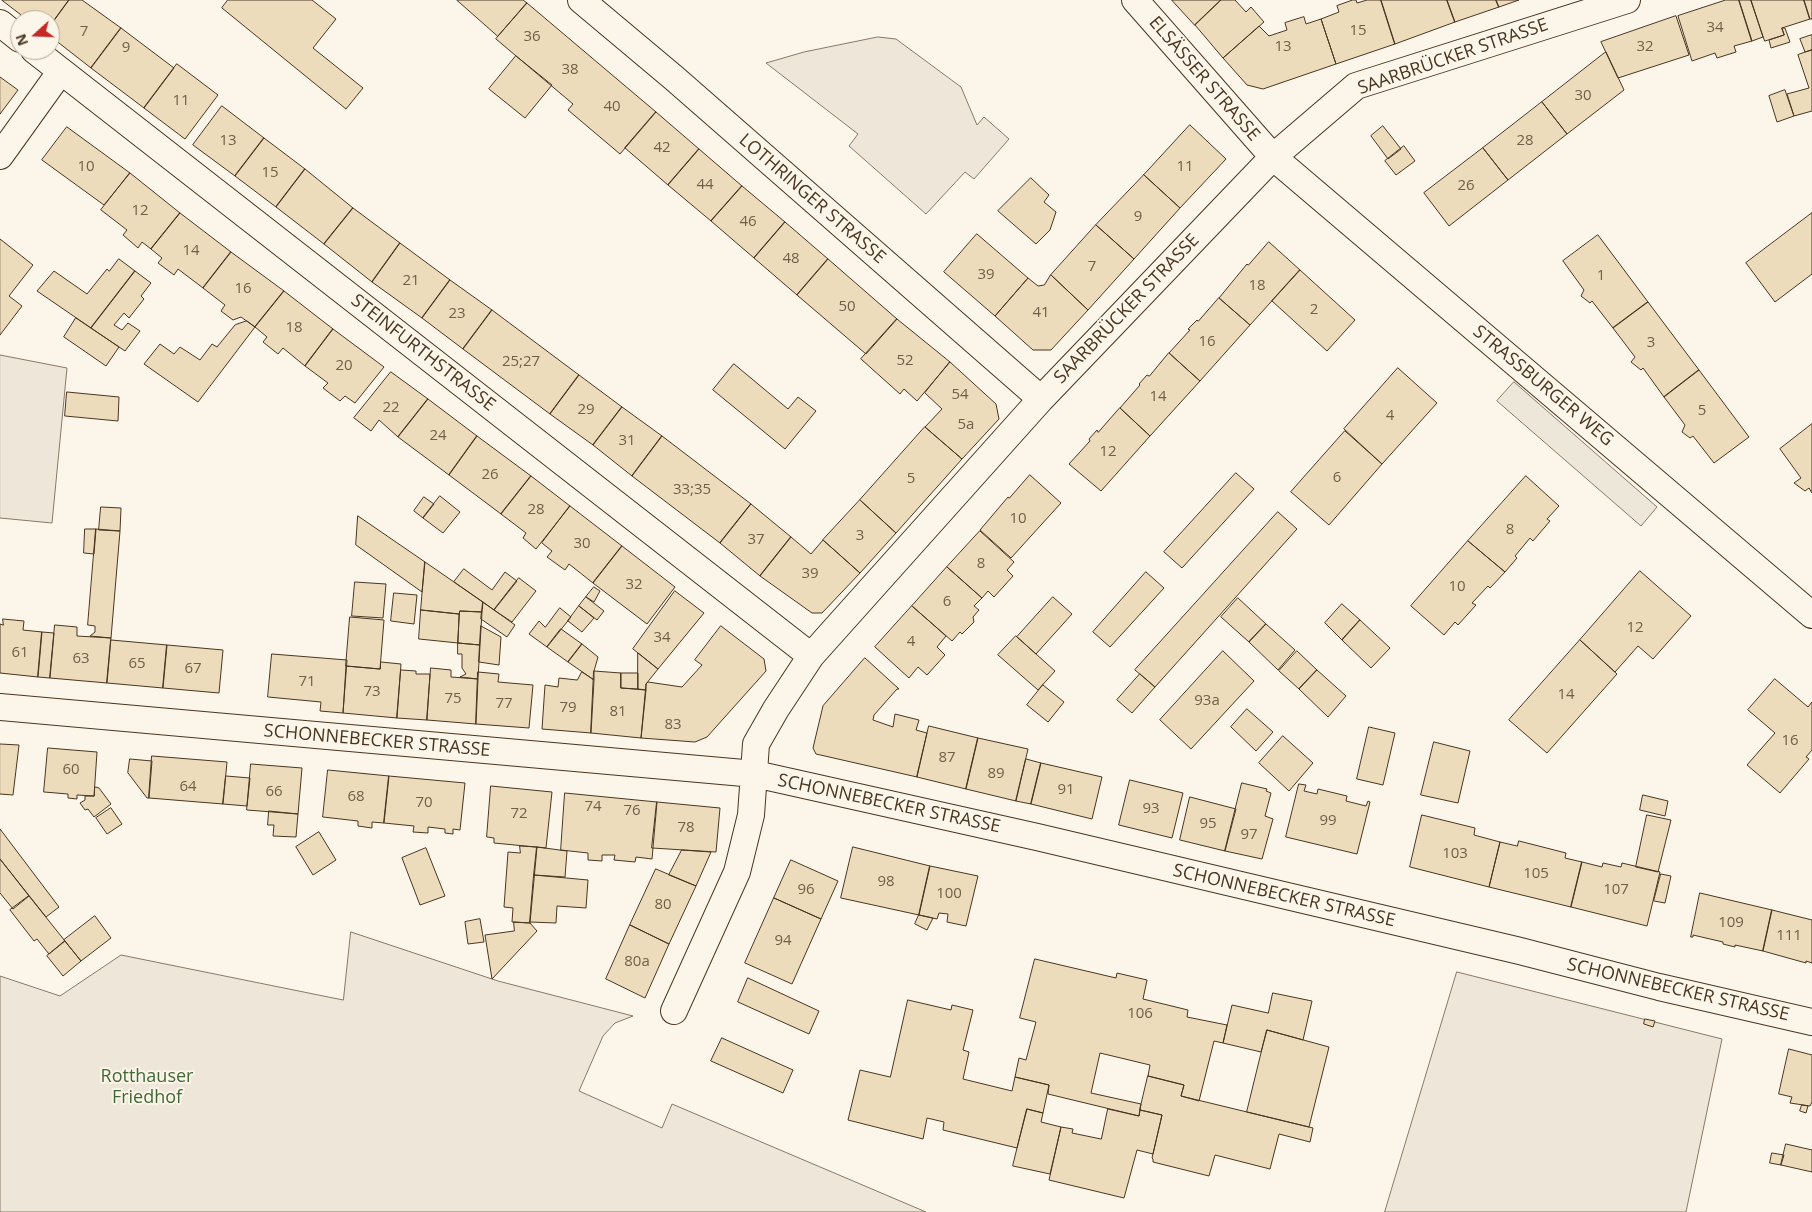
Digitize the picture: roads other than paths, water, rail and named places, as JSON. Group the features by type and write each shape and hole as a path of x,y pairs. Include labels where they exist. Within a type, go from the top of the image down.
{"street":[{"name":"LOTHRINGER STRASSE","path":"581,0 682,85 1041,399"},
{"name":"ELSÄSSER STRASSE","path":"1135,0 1273,157"},
{"name":"SAARBRÜCKER STRASSE","path":"755,774 756,744 776,709 811,656 1041,399 1273,157 1356,86 1627,0"},
{"path":"0,23 10,31"},
{"name":"STEINFURTHSTRASSE","path":"47,60 811,656"},
{"path":"0,156 61,71"},
{"name":"STRASSBURGER WEG","path":"1273,157 1812,615"},
{"name":"SCHONNEBECKER STRASSE","path":"0,707 755,774 1037,837 1812,1022"},
{"name":"SCHONNEBECKER STRASSE","path":"674,1011 737,872 751,815 755,774"}],"park label":[{"name":"Rotthauser Friedhof","path":"147,1087"}]}
